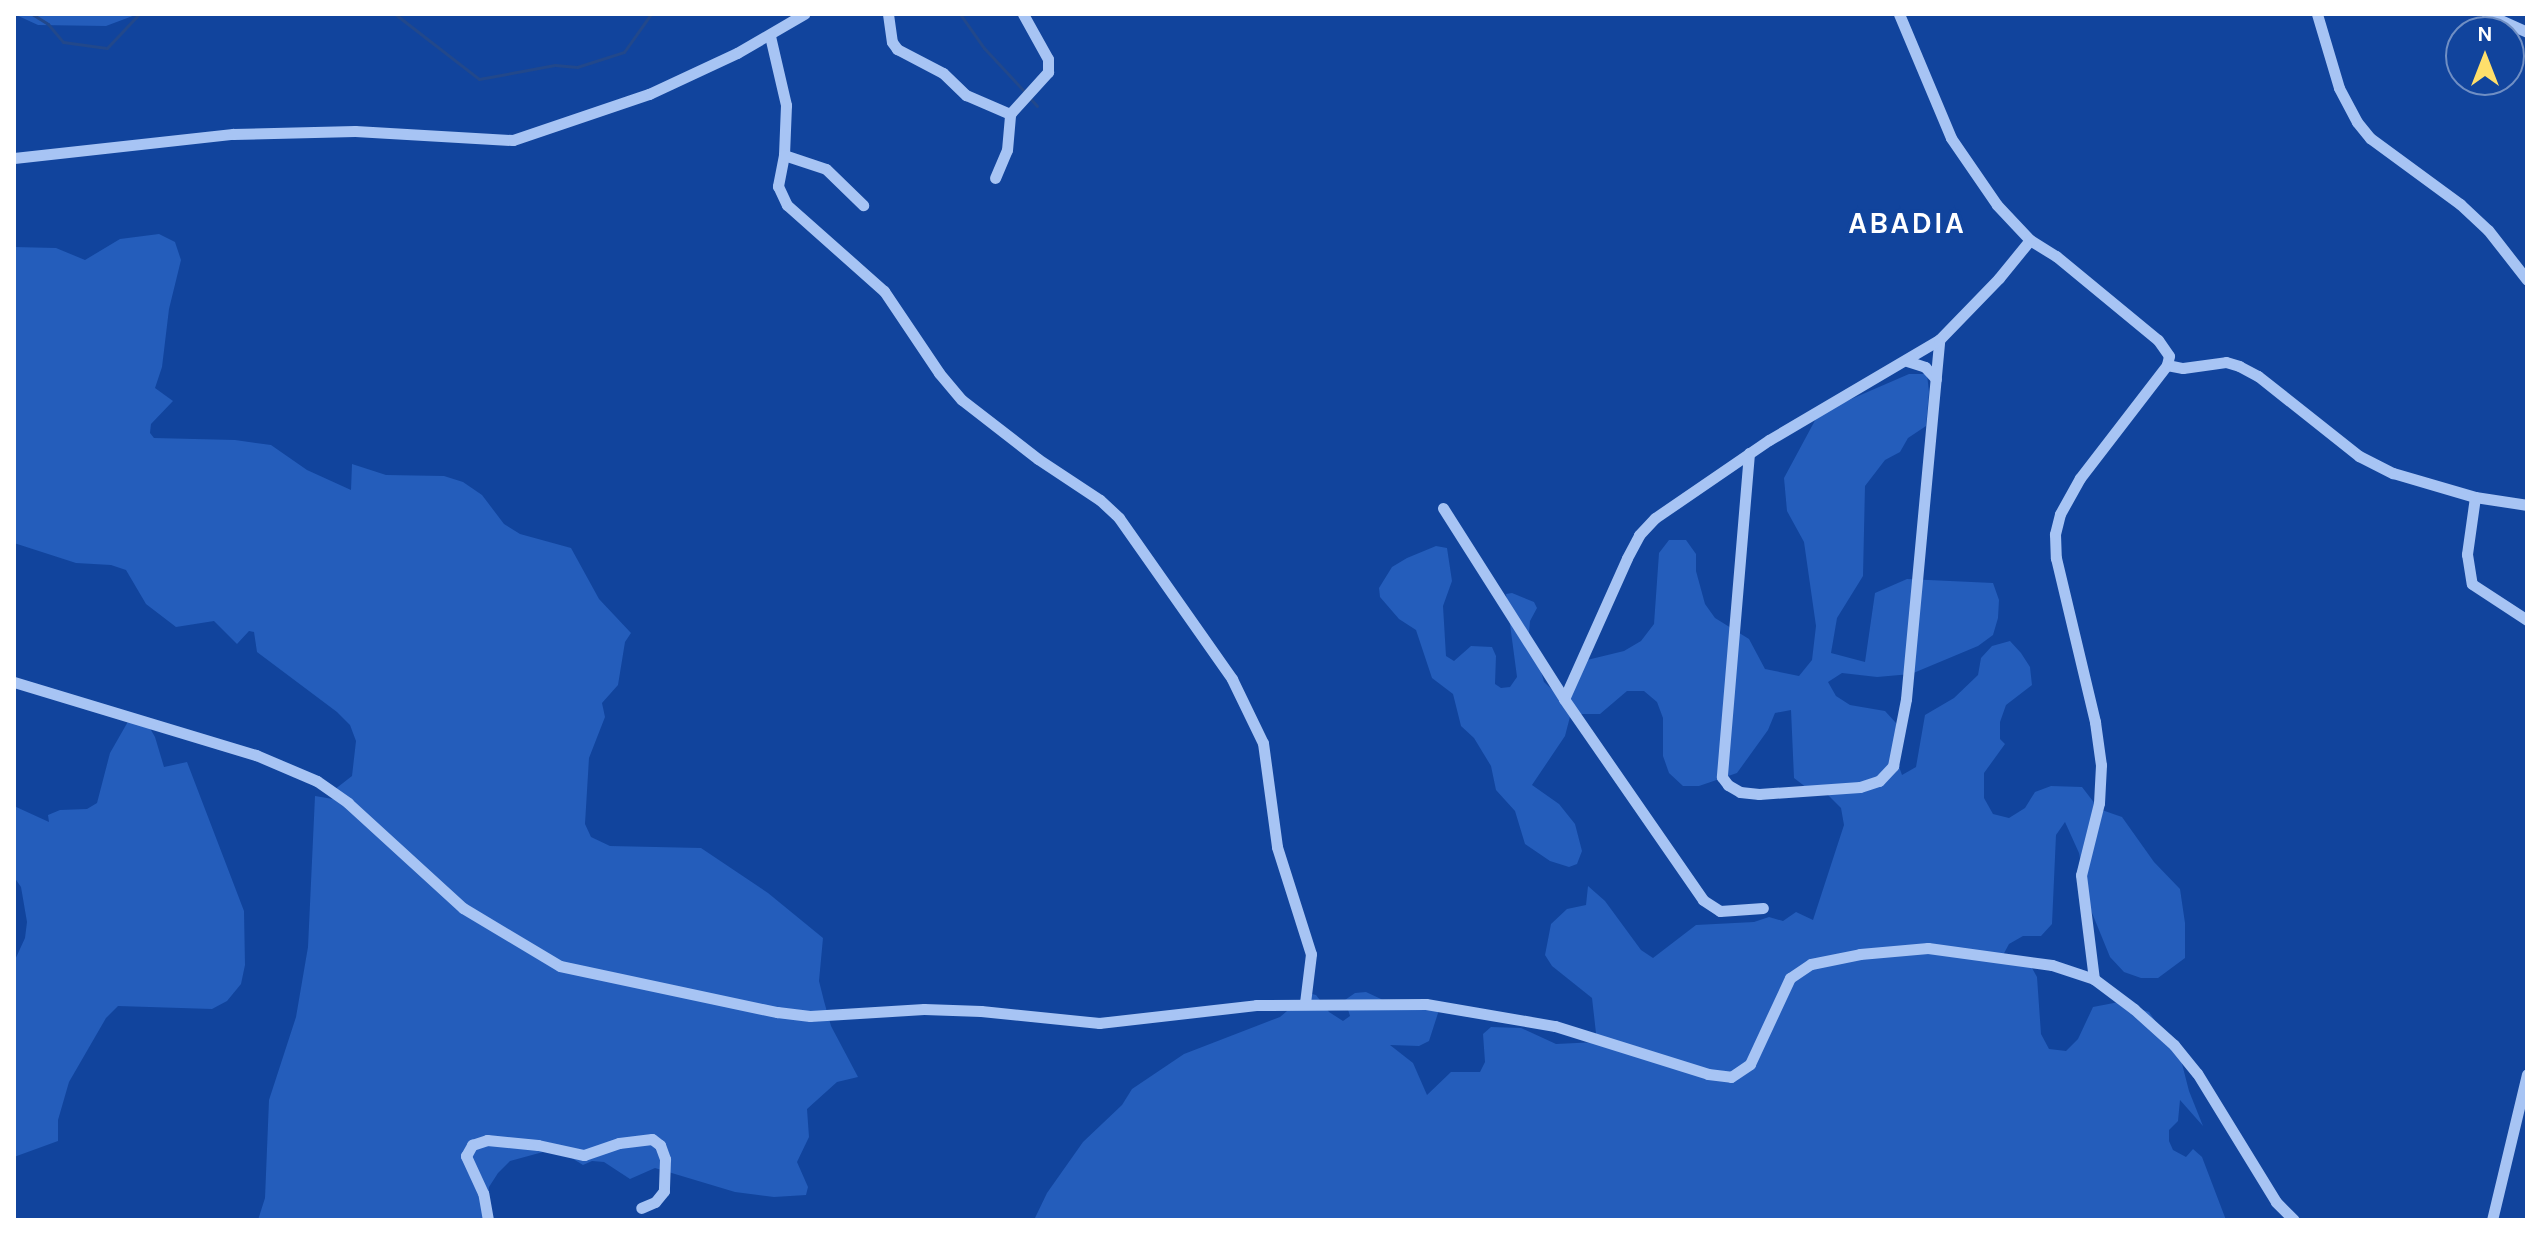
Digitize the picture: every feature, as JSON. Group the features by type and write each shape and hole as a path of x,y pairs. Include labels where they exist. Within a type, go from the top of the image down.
{"street":[{"path":"14,158 233,134 355,131 513,140 613,109 770,36 804,14"},
{"path":"888,14 892,42 897,49 943,73 966,95 1010,114"},
{"path":"995,178 1007,150 1010,114 1044,79 1049,65 1023,14"},
{"path":"1899,14 1951,138 1982,186 2030,240 2056,256 2158,340 2169,356 2167,365 2080,478 2060,514 2055,534 2058,568 2095,722 2101,765 2099,803 2081,875 2094,979"},
{"path":"2317,14 2339,88 2357,122 2370,138 2460,204 2488,230 2527,280"},
{"path":"2487,14 2527,32"},
{"path":"770,36 786,105 784,155 778,186 787,205 884,291 939,373 962,400 1038,459 1100,500 1119,518 1232,679 1263,743 1277,847 1311,954 1305,1003"},
{"path":"784,155 826,169 863,205"},
{"path":"1564,699 1639,535 1655,518 1749,453 1939,340 1999,278 2030,240"},
{"path":"1749,453 1722,777 1740,792 1759,794 1860,787 1879,781 1893,766 1906,699 1939,340"},
{"path":"1907,361 1925,367 1936,379"},
{"path":"2167,365 2183,368 2226,362 2239,366 2258,376 2322,431 2359,456 2393,473 2475,497 2527,505"},
{"path":"2475,497 2467,554 2472,584 2527,620"},
{"path":"1443,508 1564,699 1703,900 1720,911 1763,908"},
{"path":"14,682 256,755 317,781 348,803 463,908 560,966 810,1016 924,1009 1099,1023 1305,1003 1426,1004 1555,1026 1723,1077 1739,1075 1750,1064 1790,978 1811,964 1928,948 2052,965 2094,979 2134,1009 2197,1073 2276,1202 2294,1220"},
{"path":"2492,1220 2527,1074"},
{"path":"488,1220 483,1193 466,1156 472,1145 487,1140 584,1155 619,1143 657,1141 665,1159 664,1191 655,1202 641,1208"}],"shaded area":[{"path":"14,14 138,14 106,26 38,25"},
{"path":"159,234 175,242 181,260 169,309 162,367 155,388 173,401 151,424 150,433 154,438 235,440 271,445 307,470 351,490 352,464 386,475 444,476 463,482 482,495 504,524 520,534 571,548 599,599 631,633 625,642 618,685 602,703 605,717 589,758 585,824 591,837 610,846 701,848 768,893 823,938 819,981 824,1001 831,1026 858,1077 837,1082 807,1109 809,1137 797,1162 808,1187 806,1195 774,1197 735,1192 655,1168 630,1179 604,1162 592,1161 583,1165 562,1152 543,1152 510,1161 498,1173 489,1187 486,1220 258,1220 265,1198 269,1100 296,1017 308,947 315,796 333,799 334,790 352,776 356,741 350,725 337,712 257,652 254,632 249,631 237,644 214,621 176,627 146,604 126,570 111,565 76,563 14,543 14,247 56,248 85,260 120,239"},
{"path":"1909,374 1927,374 1926,426 1908,438 1900,452 1885,460 1865,486 1863,576 1837,618 1831,653 1865,662 1875,593 1907,579 1993,583 1999,600 1998,618 1993,635 1978,646 1911,674 1877,677 1842,673 1828,682 1836,696 1850,705 1885,711 1896,723 1896,758 1902,775 1916,767 1925,715 1954,698 1978,675 1981,658 1992,646 2010,641 2021,653 2030,667 2032,685 2006,705 2000,722 2000,739 2005,744 1984,773 1984,798 1993,814 2009,818 2025,808 2035,792 2051,786 2082,787 2099,809 2122,817 2154,862 2180,889 2185,923 2185,958 2158,978 2141,978 2124,972 2110,957 2090,908 2079,853 2065,822 2056,835 2052,924 2041,936 2023,936 2009,944 2002,957 2027,959 2037,977 2041,1034 2049,1049 2066,1051 2078,1039 2093,1007 2119,1002 2149,1012 2180,1056 2203,1126 2180,1100 2178,1121 2169,1130 2169,1141 2173,1150 2186,1157 2193,1149 2202,1157 2226,1220 1034,1220 1047,1193 1083,1142 1122,1105 1132,1089 1184,1054 1280,1017 1308,993 1316,995 1329,1012 1343,1021 1350,1016 1345,1000 1355,993 1366,992 1381,999 1387,1006 1439,1010 1429,1041 1419,1046 1390,1045 1413,1063 1427,1095 1451,1072 1480,1072 1485,1062 1483,1034 1491,1027 1521,1028 1556,1044 1597,1042 1592,998 1552,966 1545,955 1551,924 1567,909 1586,905 1588,886 1605,901 1641,950 1653,958 1696,925 1754,922 1769,917 1783,921 1796,912 1813,920 1844,825 1841,808 1824,791 1807,788 1794,778 1791,710 1775,713 1768,730 1737,773 1699,786 1683,786 1669,773 1663,756 1663,718 1657,702 1644,691 1627,691 1600,714 1579,714 1572,709 1565,736 1532,785 1559,804 1575,824 1582,851 1577,864 1569,867 1550,861 1525,844 1515,811 1496,790 1491,766 1474,738 1461,726 1453,694 1432,678 1416,630 1399,619 1380,597 1379,588 1392,567 1407,558 1436,546 1447,548 1452,581 1443,606 1446,656 1454,661 1471,646 1492,647 1496,656 1495,684 1501,688 1510,687 1517,677 1506,594 1512,593 1534,602 1537,608 1530,621 1528,644 1537,657 1544,682 1562,699 1587,660 1624,651 1641,641 1654,624 1659,553 1669,540 1686,540 1696,554 1696,571 1705,604 1715,618 1749,639 1765,669 1799,676 1812,660 1816,626 1804,542 1787,511 1784,478 1819,413"},
{"path":"130,718 144,718 155,737 164,767 187,762 244,911 245,965 241,984 227,1001 212,1009 118,1006 106,1018 69,1082 58,1120 58,1141 14,1157 14,962 25,938 27,922 21,887 14,877 14,806 49,822 48,815 60,810 87,809 97,803 110,753"}],"waterway":[{"path":"32,14 48,24 63,42 107,48 139,14"},
{"path":"395,14 479,79 555,65 577,67 624,52 651,14"},
{"path":"960,14 984,48 1024,91"},
{"path":"1029,97 1037,106"}],"district":[{"name":"ABADIA","path":"1907,223"}]}
